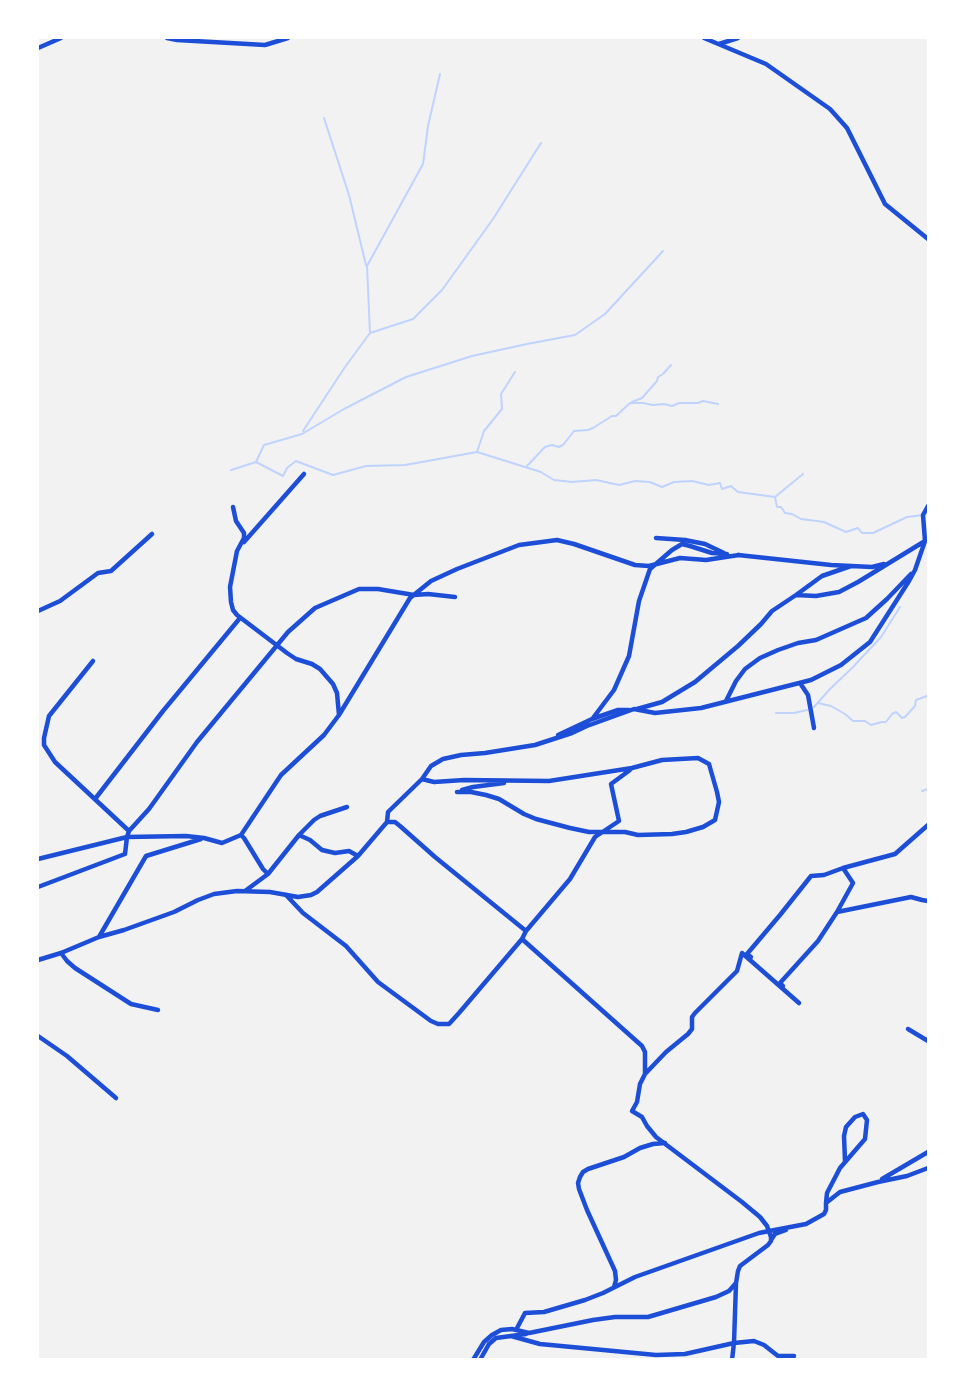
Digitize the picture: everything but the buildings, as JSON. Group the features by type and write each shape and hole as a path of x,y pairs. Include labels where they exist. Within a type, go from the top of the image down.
{"street":[{"path":"38,48 61,38"},
{"path":"167,38 265,45 288,38"},
{"path":"704,38 766,64 830,110 847,128 885,204 928,239"},
{"path":"719,44 738,38"},
{"path":"239,548 304,474"},
{"path":"535,745 592,719 618,710 655,713 701,708 811,680 841,665 870,642 909,581 925,541 923,515 928,506"},
{"path":"233,507 236,521 244,532 230,587 233,610 240,618 296,659 320,669 333,684 337,693 339,715"},
{"path":"38,611 60,601 98,573 111,571 153,534"},
{"path":"656,538 705,544 727,554"},
{"path":"38,859 128,834 186,836 225,843 241,835 281,775 324,735 339,715 410,598 431,581 457,568 519,545 557,540 635,565 649,566 680,558 705,560 740,555"},
{"path":"796,595 816,596 839,592 925,541"},
{"path":"592,719 609,698 622,675 629,656 639,601 650,569 681,544 712,553 851,566 872,567 890,563"},
{"path":"38,960 174,912 214,894 245,891 302,897 317,892 358,856 387,822 388,812 422,779 430,766 443,759 461,755 535,745 662,702 695,682 746,639 772,610 822,576 851,566"},
{"path":"726,701 745,669 760,658 788,646 833,634 866,618 915,570"},
{"path":"38,887 125,854 128,834 149,809 197,742 288,632 315,608 359,589 455,597"},
{"path":"94,799 240,618"},
{"path":"93,660 49,716 44,745 55,762 128,834"},
{"path":"800,683 808,695 814,728"},
{"path":"422,779 434,782 464,780 549,781 632,768 662,760 698,758 709,764 717,792 716,820 703,827 672,834 638,835 625,832 589,832 553,824 524,814 499,799 471,792 457,792 511,781"},
{"path":"286,895 303,913 346,946 378,982 431,1021 445,1025 452,1021 570,879 595,837 619,821 611,784 632,768"},
{"path":"245,891 268,874 299,836 320,816 347,807"},
{"path":"387,822 395,822 526,931"},
{"path":"771,1240 770,1231 760,1217 665,1143 652,1132 642,1117 632,1111 637,1102 640,1084 645,1074 666,1052 688,1034 695,1013 737,971 742,952 799,1004 780,983 747,954 811,876 824,875 895,854 928,825"},
{"path":"241,835 268,874"},
{"path":"299,836 310,840 322,850 335,853 349,851 358,856"},
{"path":"99,937 146,856 204,838"},
{"path":"780,983 818,941 853,883 843,868"},
{"path":"837,912 911,897 928,900"},
{"path":"522,939 642,1046 645,1052 645,1074"},
{"path":"61,953 75,968 131,1004 158,1010"},
{"path":"908,1029 928,1041"},
{"path":"38,1036 67,1056 116,1098"},
{"path":"732,1359 736,1283 740,1266 768,1245 775,1234 812,1222 824,1214 827,1193 845,1161 865,1139 867,1120 863,1114 855,1117 846,1127 845,1161"},
{"path":"614,1287 615,1271 579,1189 580,1177 588,1169 640,1148 665,1143"},
{"path":"878,1182 928,1152"},
{"path":"826,1203 840,1192 907,1176 928,1168"},
{"path":"516,1330 525,1313 544,1312 585,1300 642,1274 759,1233 790,1228"},
{"path":"480,1359 489,1344 496,1338 593,1320 648,1317 716,1297 729,1291 736,1283"},
{"path":"473,1359 484,1342 501,1330 529,1333"},
{"path":"511,1336 540,1344 656,1355 685,1354 754,1341 778,1356 794,1356"}],"waterway":[{"path":"370,333 367,266 423,164 428,126 440,74"},
{"path":"324,118 349,195 366,265"},
{"path":"303,431 370,333 413,319 442,290 493,219 541,143"},
{"path":"231,470 256,462 264,445 302,434 406,377 472,356 575,335 605,314 663,251"},
{"path":"632,402 642,398 658,377 671,365"},
{"path":"256,462 283,476 287,468 296,461 333,475 366,466 405,465 477,452 484,431 502,409 501,394 515,372"},
{"path":"526,467 545,447 563,445 574,431 593,428 612,416 616,416 630,403 672,406 679,403 703,401 718,404"},
{"path":"477,452 541,472 554,480 572,482 596,480 619,485 635,481 650,482 662,487 674,482 692,481 709,485 720,483 722,489 731,486 738,492 775,497 803,474"},
{"path":"775,497 777,507 781,507 785,513 801,519 824,522 846,532 858,528 862,533 873,533 907,517 923,515 928,511"},
{"path":"814,707 881,637 900,607"},
{"path":"818,703 831,706 853,721 865,721 871,725 886,722 896,712 902,718 905,717 915,706 916,700 928,697"},
{"path":"776,713 807,710"},
{"path":"922,791 928,789"}]}
